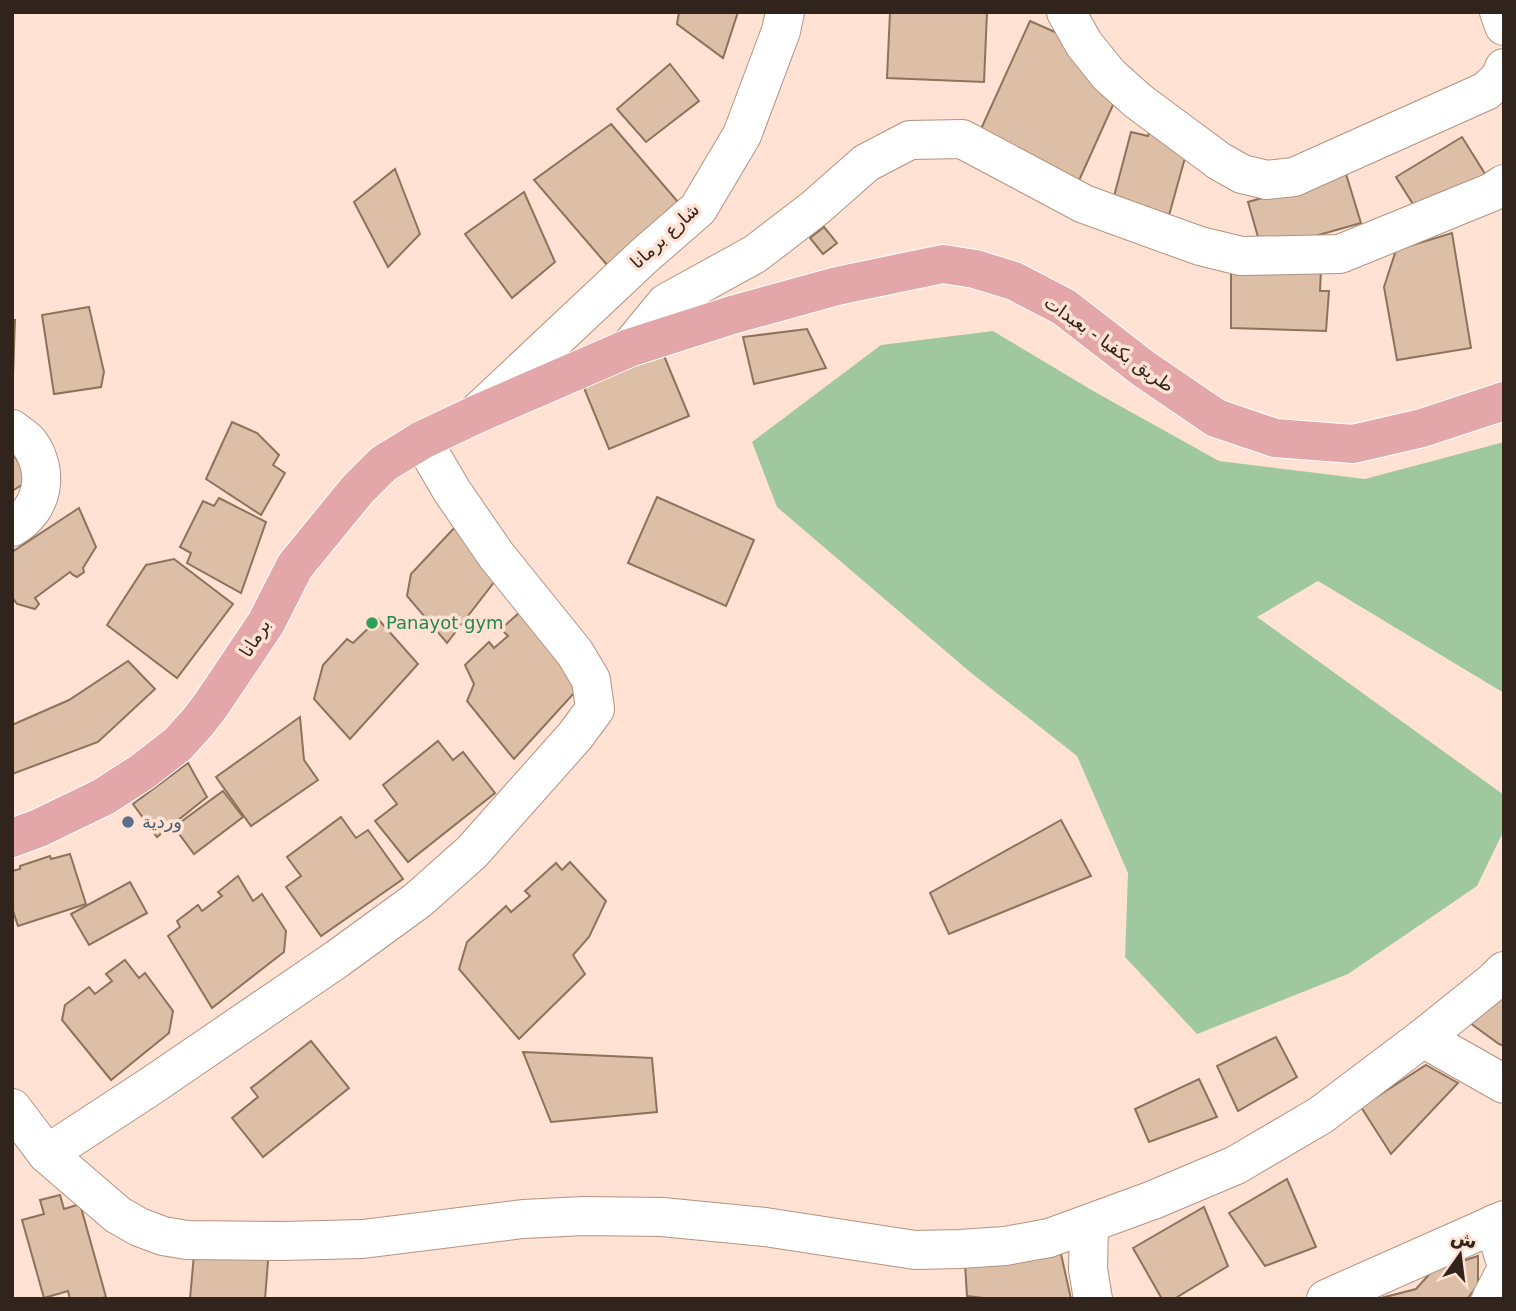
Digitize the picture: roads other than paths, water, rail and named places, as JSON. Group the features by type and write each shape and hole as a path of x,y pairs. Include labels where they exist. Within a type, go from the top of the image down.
{"main road":[{"name":"طريق بكفيا - بعبدات","path":"477,414 629,348 824,289 943,264 975,269 1014,281 1064,307 1144,369 1216,418 1275,438 1353,444 1422,428 1504,401"},
{"name":"برمانا","path":"12,838 103,797 178,744 198,723 266,623 295,566 358,489 383,464 422,440 477,414"}],"street":[{"name":"شارع برمانا","path":"477,414 698,209 742,135 781,31 785,12"},
{"path":"1066,12 1084,44 1109,75 1138,102 1219,161 1242,174 1268,180 1293,177 1486,91 1500,78 1504,68"},
{"path":"1499,12 1504,26"},
{"path":"629,348 666,303 755,254 815,208 866,163 910,139 962,139 1084,204 1200,246 1241,256 1340,254 1492,192 1504,184"},
{"path":"12,429 29,442 40,463 42,485 35,506 20,523 12,527"},
{"path":"47,1154 315,974 418,900 472,852 575,736 595,709 591,680 575,653 496,555 452,491 422,440"},
{"path":"12,1108 47,1154 118,1215 163,1236 187,1240 363,1239 523,1219 584,1216 662,1217 765,1227 915,1250 1004,1246 1049,1238 1153,1200 1236,1165 1321,1115 1423,1038 1504,971"},
{"path":"1423,1038 1504,1084"},
{"path":"1088,1224 1088,1269 1093,1299"},
{"path":"1326,1299 1405,1265 1501,1234"},
{"path":"1491,1299 1504,1274"}],"place":[{"name":"Panayot gym","path":"372,623"},
{"name":"وردية","path":"128,822"}]}
